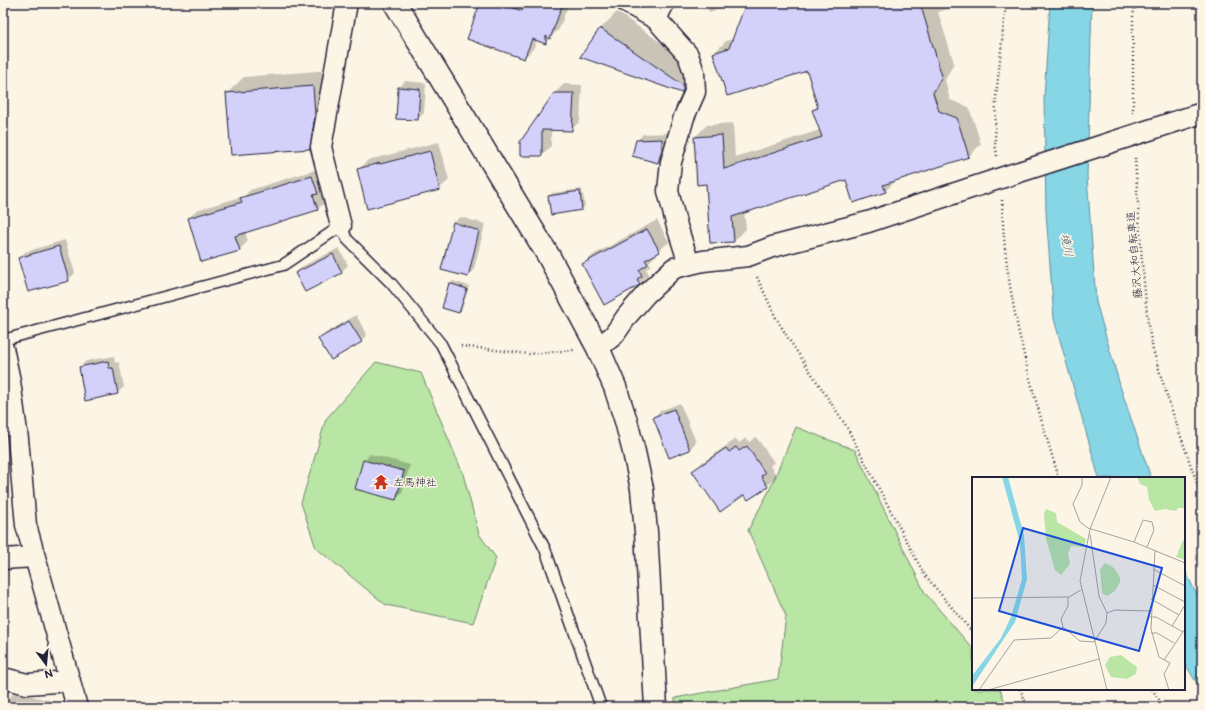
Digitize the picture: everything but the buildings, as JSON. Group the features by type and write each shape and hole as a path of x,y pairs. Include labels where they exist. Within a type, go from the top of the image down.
{"street":[{"path":"341,226 321,147 347,3"},
{"path":"395,3 548,255 598,348 615,387 626,421 642,489 646,532 656,707"},
{"path":"627,3 660,11 688,55 694,72 695,92 684,117 671,162 668,191 689,264"},
{"path":"598,348 614,335 627,316 646,294 674,268 703,261 748,256 772,247 868,222 1202,113"},
{"path":"3,348 10,381 10,437 26,525 77,707"},
{"path":"3,559 34,557"},
{"path":"3,678 27,684 70,681"}],"lane":[{"path":"3,340 283,265 341,226 347,239 391,283 441,344 545,549 601,707"}],"path":[{"path":"1004,3 1005,12 996,97 995,143 1007,176 1003,232 1017,327 1042,424 1059,477"},
{"name":"藤沢大和自転車道","path":"1135,3 1133,17 1129,136 1148,325 1161,378 1202,498"},
{"path":"748,256 775,316 845,424 924,574 972,632"},
{"path":"441,344 529,354 598,348"},
{"path":"1020,690 1028,707"},
{"path":"1153,690 1164,707"}],"green space":[{"path":"376,362 421,373 463,474 479,534 496,558 473,623 386,605 316,548 301,503 326,419"},
{"path":"796,427 855,450 925,593 972,648 972,690 1000,690 1007,707 675,707 675,698 778,679 786,616 748,530 769,491"}],"water":[{"name":"境川","path":"1050,3 1092,3 1087,176 1096,302 1121,389 1151,477 1099,477 1054,319 1046,212 1044,98"},
{"path":"1185,570 1202,603 1202,692 1185,664"}],"place":[{"name":"左馬神社","path":"381,482"}]}
